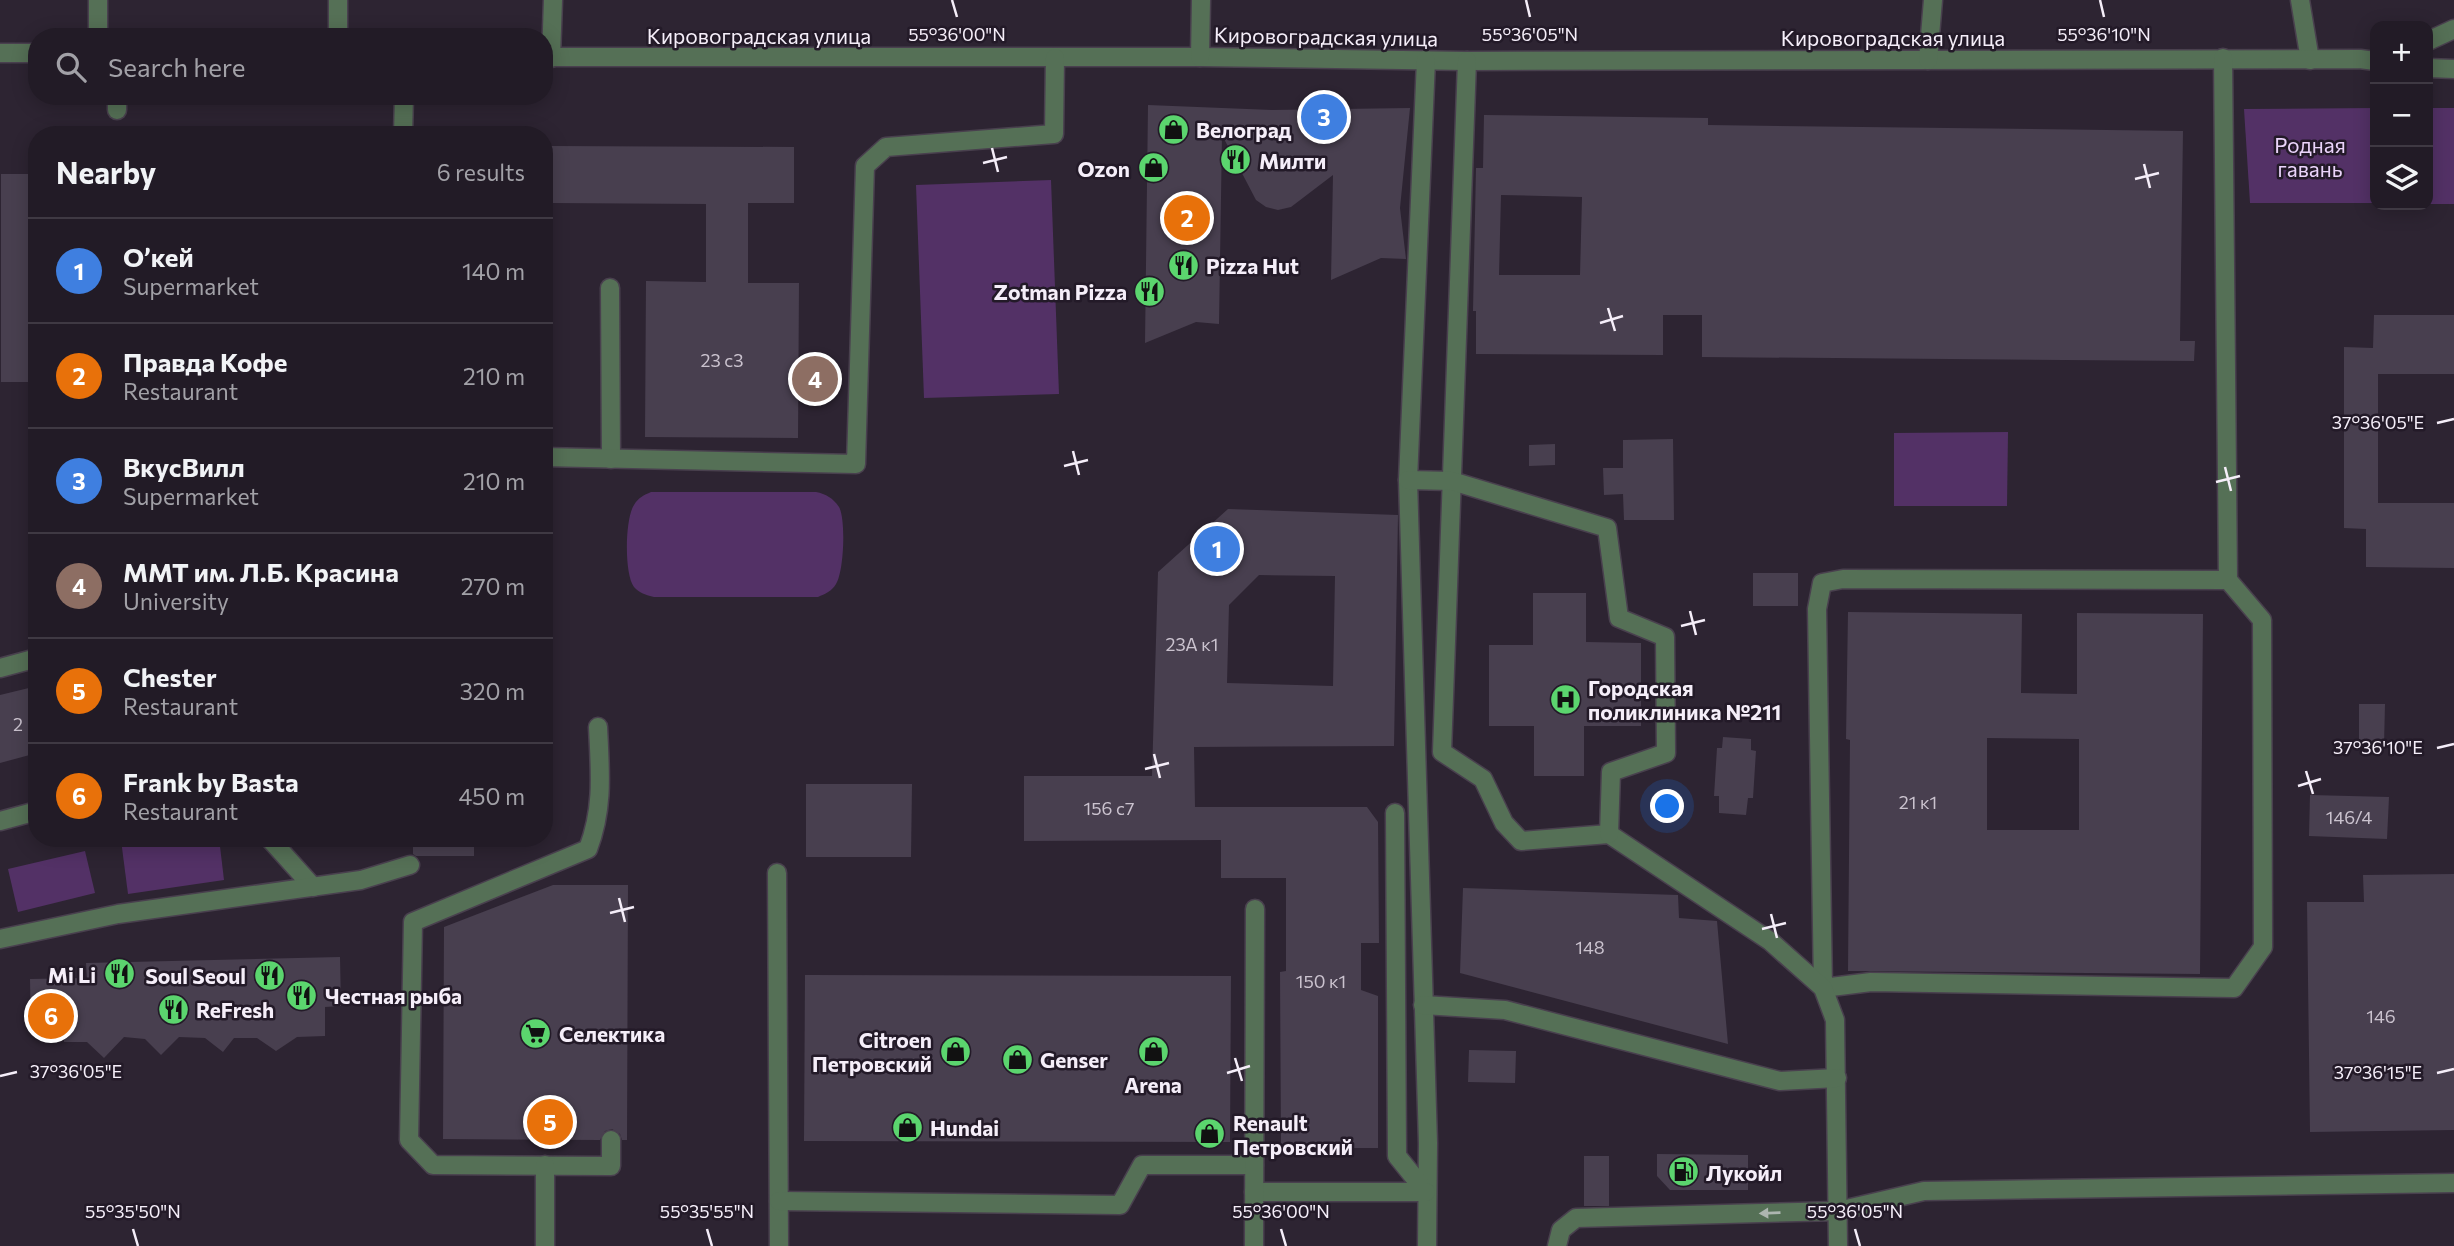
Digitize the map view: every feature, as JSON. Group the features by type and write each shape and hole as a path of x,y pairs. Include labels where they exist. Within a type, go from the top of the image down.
{"street":[{"path":"98,0 98,28"},
{"path":"338,0 338,28"},
{"path":"551,28 553,0"},
{"path":"1200,57 1202,0"},
{"path":"1928,60 1933,0"},
{"path":"2300,0 2310,60"},
{"path":"2433,39 2454,29"},
{"path":"2433,46 2454,45"},
{"path":"0,53 28,53"},
{"name":"Кировоградская улица","path":"553,58 1200,57 1467,61 2370,58"},
{"path":"553,457 856,464 865,166 886,147 1054,134 1055,58"},
{"path":"1467,61 1442,752 1483,779 1504,823 1521,841 1609,834 1770,941 1824,988 1871,982 2234,988 2263,947 2262,620 2228,580 2223,58"},
{"path":"1426,60 1408,480 1428,1143 1427,1246"},
{"path":"2433,68 2454,69"},
{"path":"404,105 404,126"},
{"path":"610,288 611,458"},
{"path":"1408,480 1452,481 1607,528 1619,618 1665,637 1666,753 1611,772 1609,834"},
{"path":"1838,1246 1835,1020 1824,988 1817,609 1822,583 1843,579 2228,580"},
{"path":"0,668 28,661"},
{"path":"598,727 601,795 596,828 588,849 413,922 408,1140 433,1166 611,1166 611,1140"},
{"path":"0,821 28,813"},
{"path":"1395,813 1397,1156 1426,1192"},
{"path":"278,847 313,887"},
{"path":"0,939 118,914 361,880 410,865"},
{"path":"777,873 779,1246"},
{"path":"1254,1246 1255,909"},
{"path":"1423,1005 1504,1010 1780,1081 1837,1078"},
{"path":"545,1165 545,1246"},
{"path":"779,1201 1120,1205 1142,1165 1254,1165"},
{"path":"1557,1246 1561,1230 1576,1218 1838,1211 1924,1191 2454,1183"},
{"path":"1254,1192 1426,1192"}],"green space":[{"name":"Родная гавань","path":"2370,108 2370,203 2250,203 2244,109"},
{"path":"2433,108 2454,108 2454,204 2433,204"},
{"path":"1051,180 1059,394 924,398 916,185"},
{"path":"2008,432 2007,506 1894,506 1894,433"},
{"path":"651,492 816,492 826,495 839,507 843,522 839,578 830,590 818,597 654,597 643,594 634,587 631,580 627,559 627,533 634,505 637,500"},
{"path":"122,847 220,847 224,880 128,894"},
{"path":"85,851 95,893 18,912 8,869"}],"building":[{"path":"1148,105 1272,110 1410,108 1400,208 1406,259 1381,258 1331,280 1333,175 1291,207 1278,210 1266,207 1256,200 1222,135 1219,324 1196,322 1145,343"},
{"path":"1484,115 1708,118 1708,125 2183,131 2180,341 2195,341 2194,361 1702,357 1702,315 1663,315 1663,355 1476,354 1476,311 1473,311 1476,168 1483,168","holes":["1501,195 1582,197 1580,275 1499,275"]},
{"path":"553,146 794,147 794,203 748,203 748,283 799,283 798,438 645,437 646,281 706,282 706,204 553,203"},
{"path":"1,174 28,174 28,382 1,382"},
{"path":"2374,315 2454,315 2454,374 2378,374 2378,503 2454,503 2454,568 2366,567 2366,529 2344,528 2344,347 2373,348"},
{"path":"1673,439 1674,520 1624,520 1623,494 1604,495 1603,468 1623,468 1623,440"},
{"path":"1555,444 1555,465 1529,466 1529,445"},
{"path":"1228,509 1398,515 1394,746 1194,747 1195,807 1367,807 1378,822 1379,943 1361,943 1361,990 1378,996 1378,1148 1281,1148 1280,972 1286,971 1286,878 1221,878 1221,840 1024,841 1024,776 1152,776 1158,572","holes":["1259,575 1335,576 1333,686 1227,683 1229,605"]},
{"path":"1753,573 1798,573 1798,606 1753,606"},
{"name":"Городская поликлиника №211","path":"1533,593 1586,593 1586,642 1641,643 1641,726 1584,726 1584,776 1534,776 1534,726 1489,726 1489,645 1533,645"},
{"path":"1848,612 2022,614 2021,693 2077,694 2077,613 2203,614 2200,974 1848,971 1850,740 1846,739","holes":["1987,738 2079,739 2079,830 1987,830"]},
{"path":"28,688 28,755 0,763 0,695"},
{"path":"2359,704 2385,704 2384,745 2359,745"},
{"path":"1723,737 1751,739 1751,750 1756,751 1753,798 1748,798 1746,815 1719,813 1719,796 1714,796 1717,748 1722,748"},
{"path":"806,784 912,784 911,857 806,857"},
{"path":"2310,795 2389,797 2387,839 2309,836"},
{"path":"413,847 474,847 474,856 413,854"},
{"path":"2454,874 2454,1130 2310,1132 2307,902 2364,902 2363,875"},
{"name":"Селектика","path":"553,885 628,885 627,1140 622,1140 620,1134 612,1129 605,1131 600,1140 443,1139 444,927"},
{"path":"1463,888 1678,895 1679,918 1717,921 1728,1044 1460,973"},
{"path":"340,957 341,1006 325,1007 325,1036 297,1037 276,1051 257,1038 234,1038 223,1052 205,1038 179,1037 161,1055 145,1039 124,1037 104,1058 87,1042 64,1042 64,1033 31,1033 30,979 87,978 86,963"},
{"name":"Genser","path":"805,975 1231,976 1230,1142 804,1141"},
{"path":"1469,1050 1516,1051 1515,1083 1468,1082"},
{"path":"1657,1154 1748,1155 1748,1190 1670,1190 1657,1176"},
{"path":"1584,1156 1609,1156 1609,1206 1584,1206"}],"place":[{"name":"ВкусВилл","path":"1324,117"},
{"name":"Велоград","path":"1173,129"},
{"name":"Милти","path":"1236,160"},
{"name":"Ozon","path":"1153,168"},
{"name":"Правда Кофе","path":"1187,218"},
{"name":"Pizza Hut","path":"1183,265"},
{"name":"Zotman Pizza","path":"1150,291"},
{"name":"ММТ им. Л.Б. Красина","path":"815,379"},
{"name":"О’кей","path":"1217,549"},
{"name":"Городская поликлиника №211","path":"1565,699"},
{"name":"Mi Li","path":"119,974"},
{"name":"Soul Seoul","path":"269,975"},
{"name":"Честная рыба","path":"302,995"},
{"name":"ReFresh","path":"173,1009"},
{"name":"Frank by Basta","path":"51,1016"},
{"name":"Селектика","path":"536,1033"},
{"name":"Citroen Петровский","path":"955,1051"},
{"name":"Arena","path":"1153,1052"},
{"name":"Genser","path":"1017,1059"},
{"name":"Chester","path":"550,1122"},
{"name":"Hundai","path":"907,1127"},
{"name":"Renault Петровский","path":"1210,1134"},
{"name":"Лукойл","path":"1683,1172"}]}
